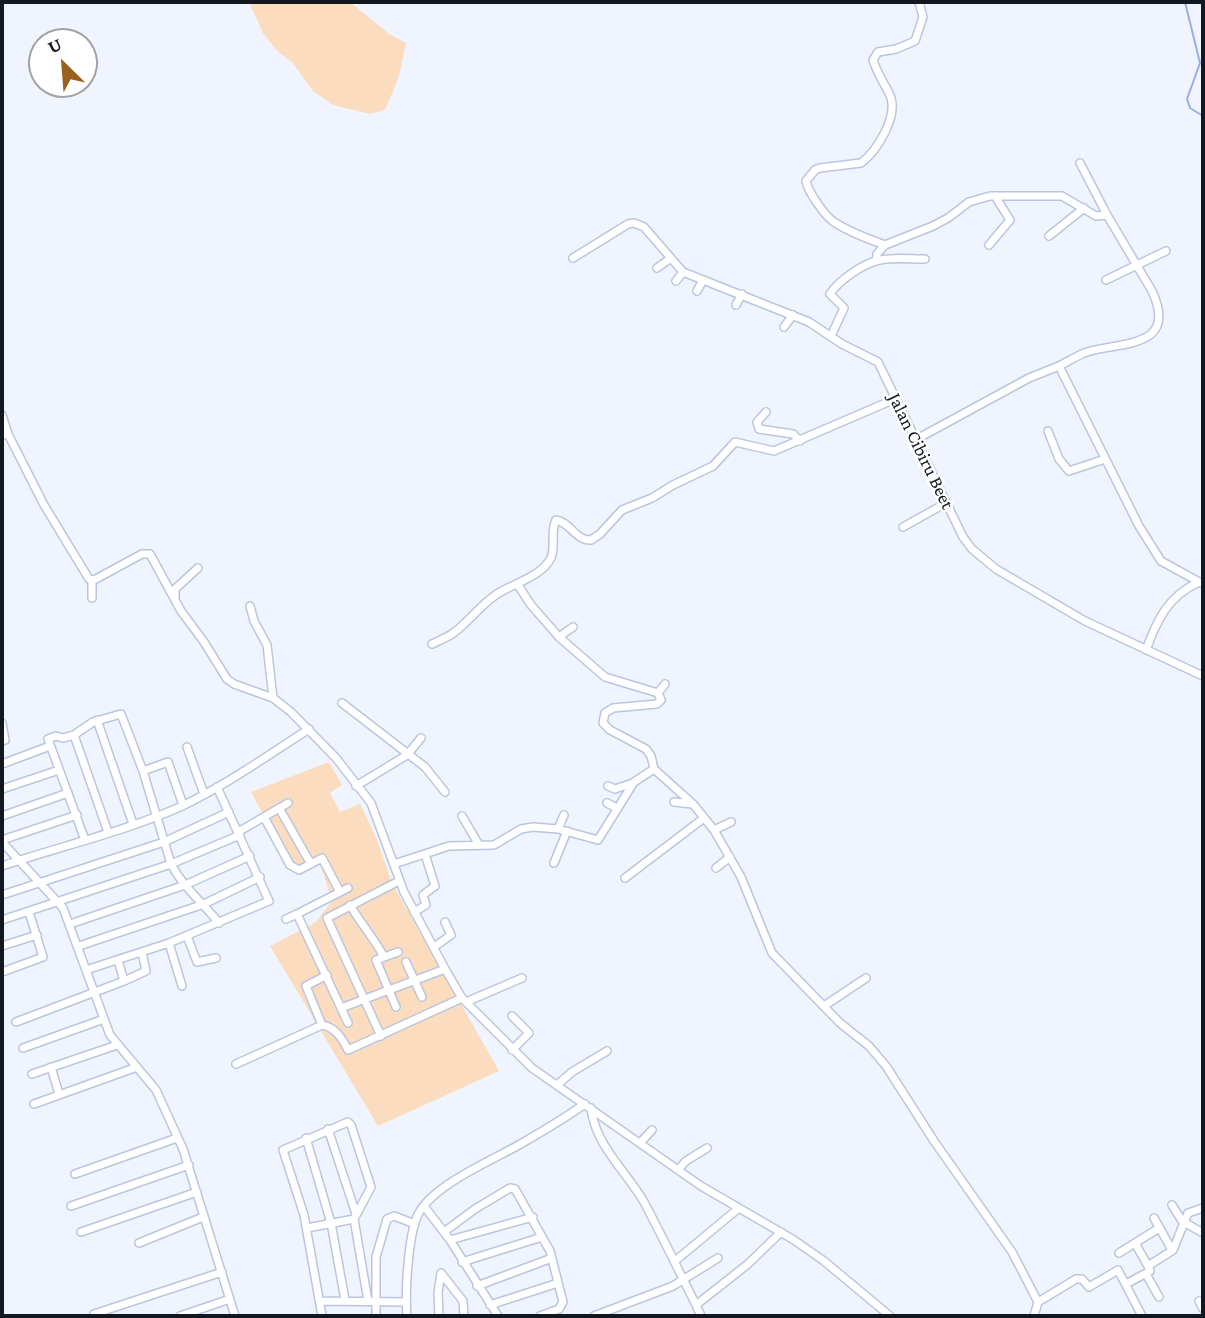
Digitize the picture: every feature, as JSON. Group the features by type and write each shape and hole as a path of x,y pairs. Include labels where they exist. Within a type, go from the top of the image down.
{"street":[{"path":"885,245 834,222 810,193 806,181 820,168 861,163 878,144 889,122 891,99 876,72 873,60 878,52 915,41 923,17 919,2"},
{"path":"915,440 1030,378 1084,353 1134,344 1154,330 1158,304 1080,163"},
{"path":"989,245 1010,220 995,196"},
{"path":"876,261 877,254 885,245 933,226 975,199 995,196 1062,196 1096,216 1107,215"},
{"path":"1049,236 1084,208"},
{"name":"Jalan Cibiru Beet","path":"573,258 628,224 634,223 644,227 683,272 809,322 878,362 963,537 983,560 1085,621 1203,676"},
{"path":"1106,279 1166,251"},
{"path":"657,268 671,258"},
{"path":"831,336 844,309 830,295 841,282 876,261 925,259"},
{"path":"676,281 683,272"},
{"path":"697,291 703,280"},
{"path":"736,305 742,295"},
{"path":"784,327 793,315"},
{"path":"1059,366 1139,526 1161,561 1201,583"},
{"path":"432,644 452,634 496,595 518,585 550,559 556,520 561,521 582,539 592,540 622,510 652,498 713,466 735,442 774,451 895,399"},
{"path":"766,412 757,422 759,429 793,434 800,441"},
{"path":"2,415 5,434 63,539 92,580"},
{"path":"1048,431 1059,459 1069,471 1105,459"},
{"path":"903,527 946,503"},
{"path":"92,580 147,553 160,571 181,611 215,657 227,679 273,698 337,758 371,803 399,881 445,969 464,1000 512,1050 532,1068 678,1170 781,1232 834,1269 890,1316"},
{"path":"174,599 175,589 198,568"},
{"path":"92,580 92,598"},
{"path":"1146,650 1164,609 1174,597 1201,583"},
{"path":"518,585 531,606 559,637 605,677 658,693"},
{"path":"250,606 254,621 267,645 273,698"},
{"path":"559,637 573,627"},
{"path":"658,693 666,684"},
{"path":"658,693 661,700 657,704 613,708 605,713 605,726 646,749 651,755 654,769 693,804 714,830 730,857 772,953 824,1006 869,1046 886,1066 934,1142 1012,1252 1038,1302"},
{"path":"342,703 425,767 445,792"},
{"path":"85,840 49,738 74,735 97,720 120,714 123,715 171,864 185,885 219,923"},
{"path":"97,720 133,824"},
{"path":"2,723 5,740 2,741"},
{"path":"2,866 183,806 309,729"},
{"path":"74,735 108,832"},
{"path":"356,786 407,755 421,738"},
{"path":"2,764 50,746"},
{"path":"187,747 204,794"},
{"path":"142,771 168,762 183,806"},
{"path":"608,786 615,789 634,782 654,769"},
{"path":"2,789 59,770"},
{"path":"394,864 449,846 494,845 521,830 533,827 558,829 598,840 634,782"},
{"path":"86,970 169,943 270,901 217,787"},
{"path":"2,816 68,793"},
{"path":"674,802 693,804"},
{"path":"2,920 171,864 239,833 288,803"},
{"path":"607,803 617,808"},
{"path":"279,808 311,864"},
{"path":"2,895 164,842 229,812"},
{"path":"77,815 2,841 58,902 79,946 110,1035 156,1090 189,1165 235,1316"},
{"path":"462,816 479,845"},
{"path":"558,829 564,816"},
{"path":"264,817 290,865 299,870 322,858 339,893 364,929 371,933 384,957"},
{"path":"625,878 704,818"},
{"path":"714,830 731,822"},
{"path":"554,863 567,831"},
{"path":"414,912 426,905 423,895 435,886 425,853"},
{"path":"70,924 185,885 250,856"},
{"path":"716,868 730,857"},
{"path":"79,946 204,904 260,877"},
{"path":"381,1036 327,918 399,881"},
{"path":"286,919 348,888"},
{"path":"2,972 42,959 43,954 29,912"},
{"path":"297,915 348,1023"},
{"path":"434,947 451,934 445,922"},
{"path":"2,946 37,935"},
{"path":"187,936 197,962 215,958"},
{"path":"169,943 182,986"},
{"path":"16,1022 146,971 142,952"},
{"path":"396,1007 376,960 398,952"},
{"path":"118,960 124,981"},
{"path":"406,962 422,997"},
{"path":"341,1008 445,969"},
{"path":"322,1025 306,987 327,975"},
{"path":"236,1064 322,1025 329,1026 336,1032 348,1050 522,978"},
{"path":"824,1006 866,978"},
{"path":"512,1016 529,1033 512,1050"},
{"path":"23,1048 104,1019"},
{"path":"32,1074 117,1045"},
{"path":"557,1085 572,1072 607,1051"},
{"path":"51,1067 59,1094"},
{"path":"34,1104 137,1067"},
{"path":"407,1316 408,1266 415,1224 424,1206 462,1177 588,1106"},
{"path":"588,1106 598,1136 631,1181 675,1261 701,1316"},
{"path":"307,1228 355,1217 371,1187 348,1122 283,1150 307,1228 322,1316"},
{"path":"328,1129 355,1217 376,1316"},
{"path":"640,1143 652,1130"},
{"path":"75,1174 177,1138"},
{"path":"306,1138 331,1223 345,1300"},
{"path":"678,1170 686,1161 707,1148"},
{"path":"71,1206 189,1165"},
{"path":"444,1232 475,1209 510,1188 515,1189 533,1217 552,1258 563,1302 561,1308 540,1316"},
{"path":"81,1231 197,1192"},
{"path":"1172,1205 1184,1223 1201,1232 1203,1230"},
{"path":"424,1206 450,1240 498,1316"},
{"path":"675,1261 739,1208"},
{"path":"1126,1284 1172,1251 1188,1213 1203,1208"},
{"path":"371,1301 376,1257 387,1219 394,1216 415,1224"},
{"path":"139,1243 203,1217"},
{"path":"450,1240 533,1217"},
{"path":"1154,1218 1172,1251"},
{"path":"1119,1253 1156,1230"},
{"path":"696,1305 748,1264 781,1232"},
{"path":"462,1262 542,1237"},
{"path":"1135,1243 1159,1297"},
{"path":"477,1286 552,1258"},
{"path":"594,1316 684,1280 718,1258"},
{"path":"1034,1316 1038,1302 1076,1279 1082,1279 1089,1287 1116,1270 1120,1272 1142,1316"},
{"path":"94,1314 222,1272"},
{"path":"439,1316 441,1273 463,1301 464,1316"},
{"path":"490,1306 558,1283"},
{"path":"180,1316 230,1299"},
{"path":"321,1301 406,1302"}],"shaded area":[{"path":"249,2 350,2 389,34 406,43 399,76 386,108 370,114 333,105 313,91 292,62 277,51 263,33"},
{"path":"329,762 342,785 330,793 340,812 360,804 376,837 392,883 499,1071 378,1126 270,946 316,922 332,901 319,860 293,870 251,792"}],"waterway":[{"path":"1185,2 1200,63 1187,99 1190,108 1203,116"}]}
